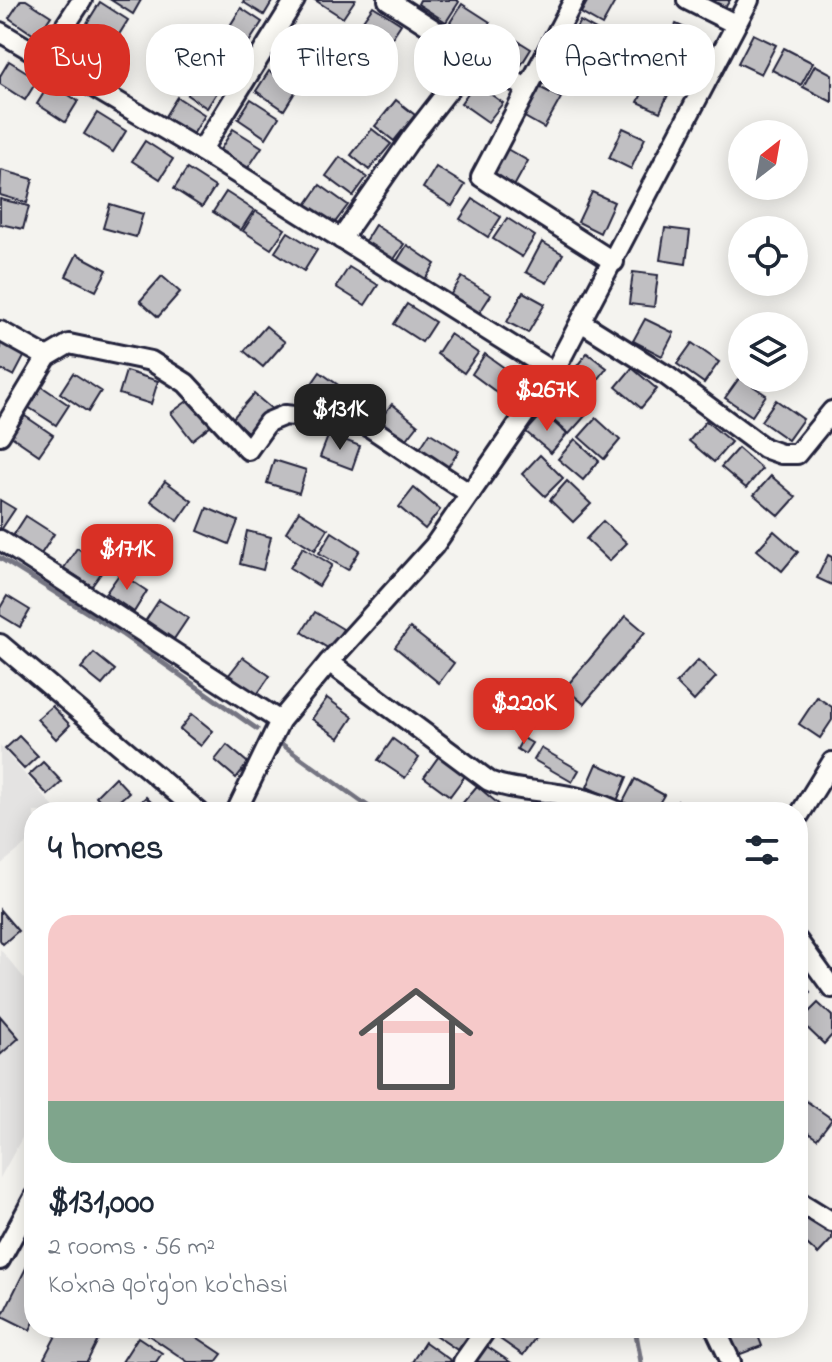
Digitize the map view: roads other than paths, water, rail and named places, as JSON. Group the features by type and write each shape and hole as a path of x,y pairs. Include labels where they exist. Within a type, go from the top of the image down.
{"street":[{"path":"66,24 82,0"},
{"path":"201,151 295,0"},
{"path":"388,0 425,24"},
{"path":"574,0 481,177 614,262"},
{"path":"687,0 735,24"},
{"path":"241,802 280,721 434,546 554,372 749,0"},
{"path":"0,32 24,46"},
{"path":"520,85 527,89"},
{"path":"108,96 554,372"},
{"path":"341,239 444,96"},
{"path":"581,322 667,376 764,448 781,454 797,454 832,411"},
{"path":"0,331 47,357"},
{"path":"0,435 47,357 69,344 151,361 186,383 248,450 268,422 285,415 365,424 470,494"},
{"path":"0,540 280,721"},
{"path":"0,644 187,802"},
{"path":"329,662 489,781 503,787 591,802"},
{"path":"807,802 832,762"},
{"path":"808,955 832,988"},
{"path":"808,1207 832,1222"},
{"path":"0,1260 24,1216"},
{"path":"463,1362 480,1338"},
{"path":"720,1338 731,1362"}],"waterway":[{"path":"0,558 123,635 257,729"},
{"path":"283,745 362,802"},
{"path":"637,1338 641,1362"}]}
